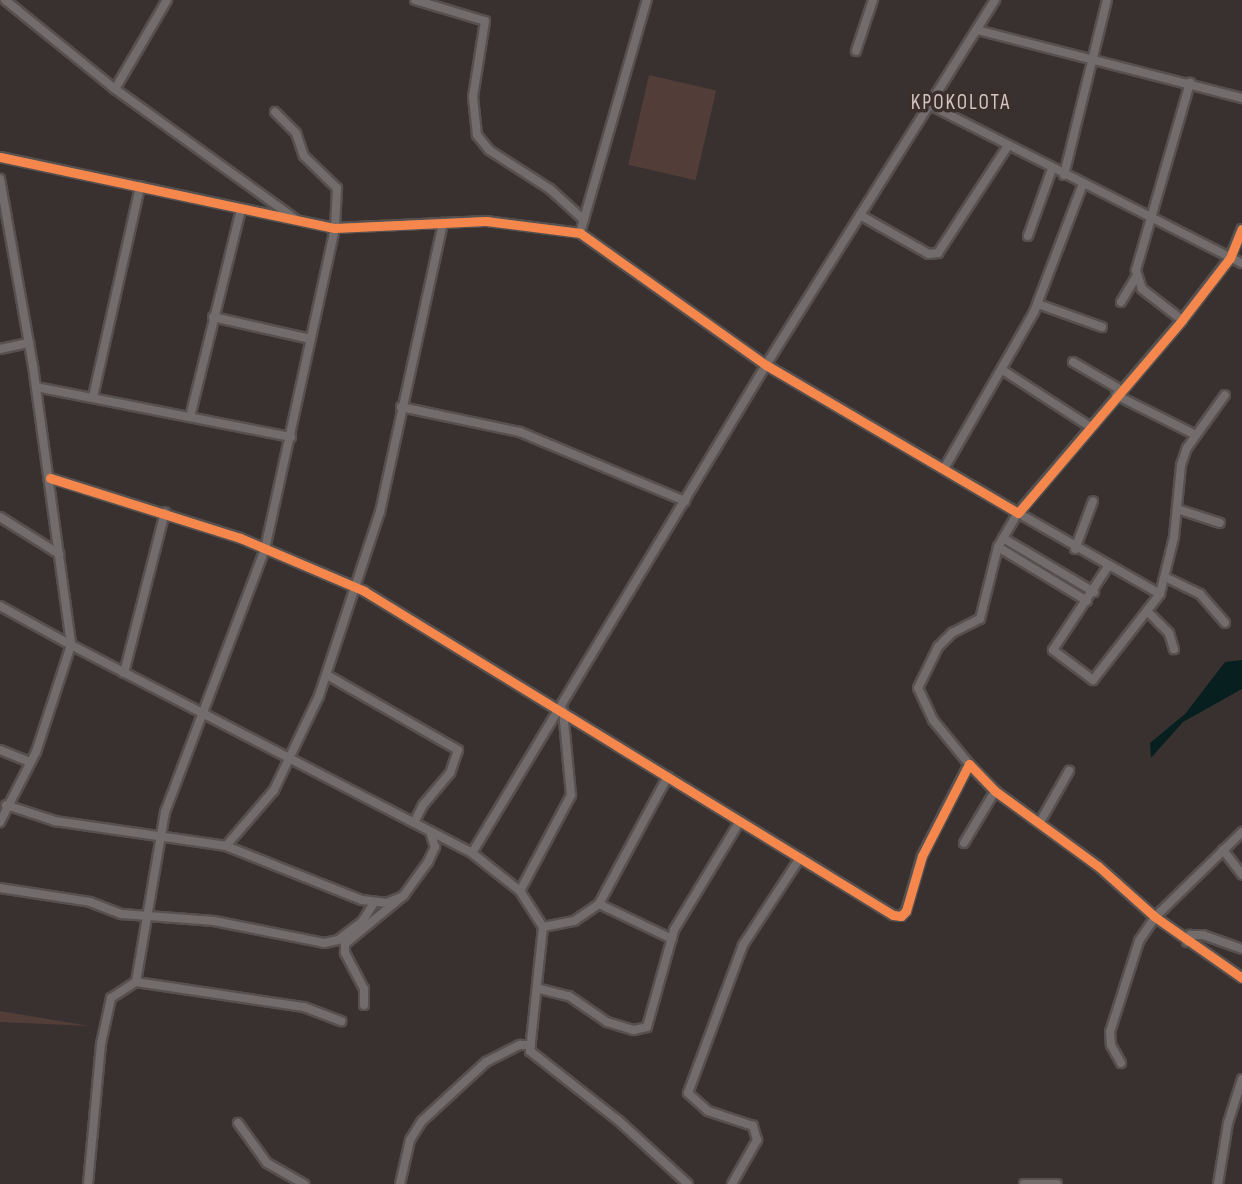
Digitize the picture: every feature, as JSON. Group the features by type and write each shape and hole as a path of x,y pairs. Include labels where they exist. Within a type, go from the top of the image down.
{"street":[{"path":"5,0 115,89 297,220"},
{"path":"115,89 167,0"},
{"path":"415,0 485,21 473,97 477,135 489,149 550,189 584,220"},
{"path":"580,233 647,0"},
{"path":"856,51 873,0"},
{"path":"472,853 766,365 995,0"},
{"path":"1064,175 1107,0"},
{"path":"977,30 1242,98"},
{"path":"1121,302 1136,277 1190,83"},
{"path":"928,104 1007,147 1242,263"},
{"path":"136,982 165,812 265,548 335,228 337,188 304,156 296,133 275,112"},
{"path":"860,215 929,254 938,253 1007,147"},
{"path":"0,157 335,228 486,221 580,233 766,365 945,467 1107,568 1160,594"},
{"path":"1028,236 1052,169"},
{"path":"0,179 50,478 71,645 30,762 0,822"},
{"path":"945,467 1004,371 1038,304 1083,184"},
{"path":"93,397 140,186"},
{"path":"190,417 241,209"},
{"path":"226,846 274,790 292,757 327,674 380,512 443,223"},
{"path":"1242,229 1230,258 1182,320 1089,426 1018,513 998,547 980,619 952,633 938,647 918,688 933,720 995,791 1040,822 1187,942 1242,978"},
{"path":"1136,277 1142,289 1182,320"},
{"path":"1038,304 1102,327"},
{"path":"213,317 312,339"},
{"path":"0,349 29,343"},
{"path":"1073,362 1119,392 1196,435"},
{"path":"1004,371 1089,426"},
{"path":"36,387 291,437"},
{"path":"1107,568 1094,592 1053,649 1093,681 1160,594 1167,578 1181,465 1196,435 1225,395"},
{"path":"401,407 520,432 684,501"},
{"path":"50,478 164,512 265,548 356,588 561,709 800,858 901,916 922,856 969,764"},
{"path":"1075,549 1093,501"},
{"path":"1177,509 1220,523"},
{"path":"124,673 164,512"},
{"path":"0,517 59,554"},
{"path":"1003,538 1094,592"},
{"path":"998,547 1087,601"},
{"path":"1167,578 1200,594 1225,623"},
{"path":"0,606 203,715 292,757 472,853 520,891 542,928 540,989 530,1051 619,1121 688,1184"},
{"path":"1147,611 1170,634 1174,649"},
{"path":"327,674 458,750 450,773 414,823"},
{"path":"520,891 571,795 561,709"},
{"path":"0,750 30,762"},
{"path":"1040,822 1069,771"},
{"path":"542,928 575,921 599,904 668,776"},
{"path":"964,843 995,791"},
{"path":"6,806 38,817 226,846 374,903 399,898"},
{"path":"540,989 569,996 607,1022 642,1030 647,1027 672,939 740,821"},
{"path":"364,1005 364,989 345,953 345,944 399,898 433,855 435,839 430,832"},
{"path":"1121,1063 1111,1045 1110,1032 1135,951 1155,917 1242,832"},
{"path":"1223,850 1242,874"},
{"path":"732,1184 757,1140 753,1126 708,1111 688,1093 743,945 800,858"},
{"path":"0,888 90,902 122,914 148,913 324,943 338,940 362,922 374,903"},
{"path":"599,904 672,939"},
{"path":"1187,942 1190,935 1203,935 1242,949"},
{"path":"88,1184 101,1045 111,998 136,982 304,1007 341,1021"},
{"path":"400,1184 410,1140 422,1121 486,1062 520,1045 531,1045"},
{"path":"1219,1184 1242,1079"},
{"path":"239,1123 267,1163 304,1184"},
{"path":"1024,1184 1057,1184"}],"shaded area":[{"path":"649,75 716,91 696,180 628,165"},
{"path":"0,1011 90,1026 0,1022"}],"water":[{"path":"1242,660 1242,689 1183,722 1151,758 1150,743 1185,714 1225,662"}],"cycle path":[{"path":"0,157 335,228 486,221 580,233 766,365 1018,513 1182,320 1230,258 1242,229"},
{"path":"50,478 240,538 364,591 893,915 901,916 906,911 922,856 969,764 995,791 1098,866 1155,917 1242,978"}],"district":[{"name":"KPOKOLOTA","path":"961,103"}]}
